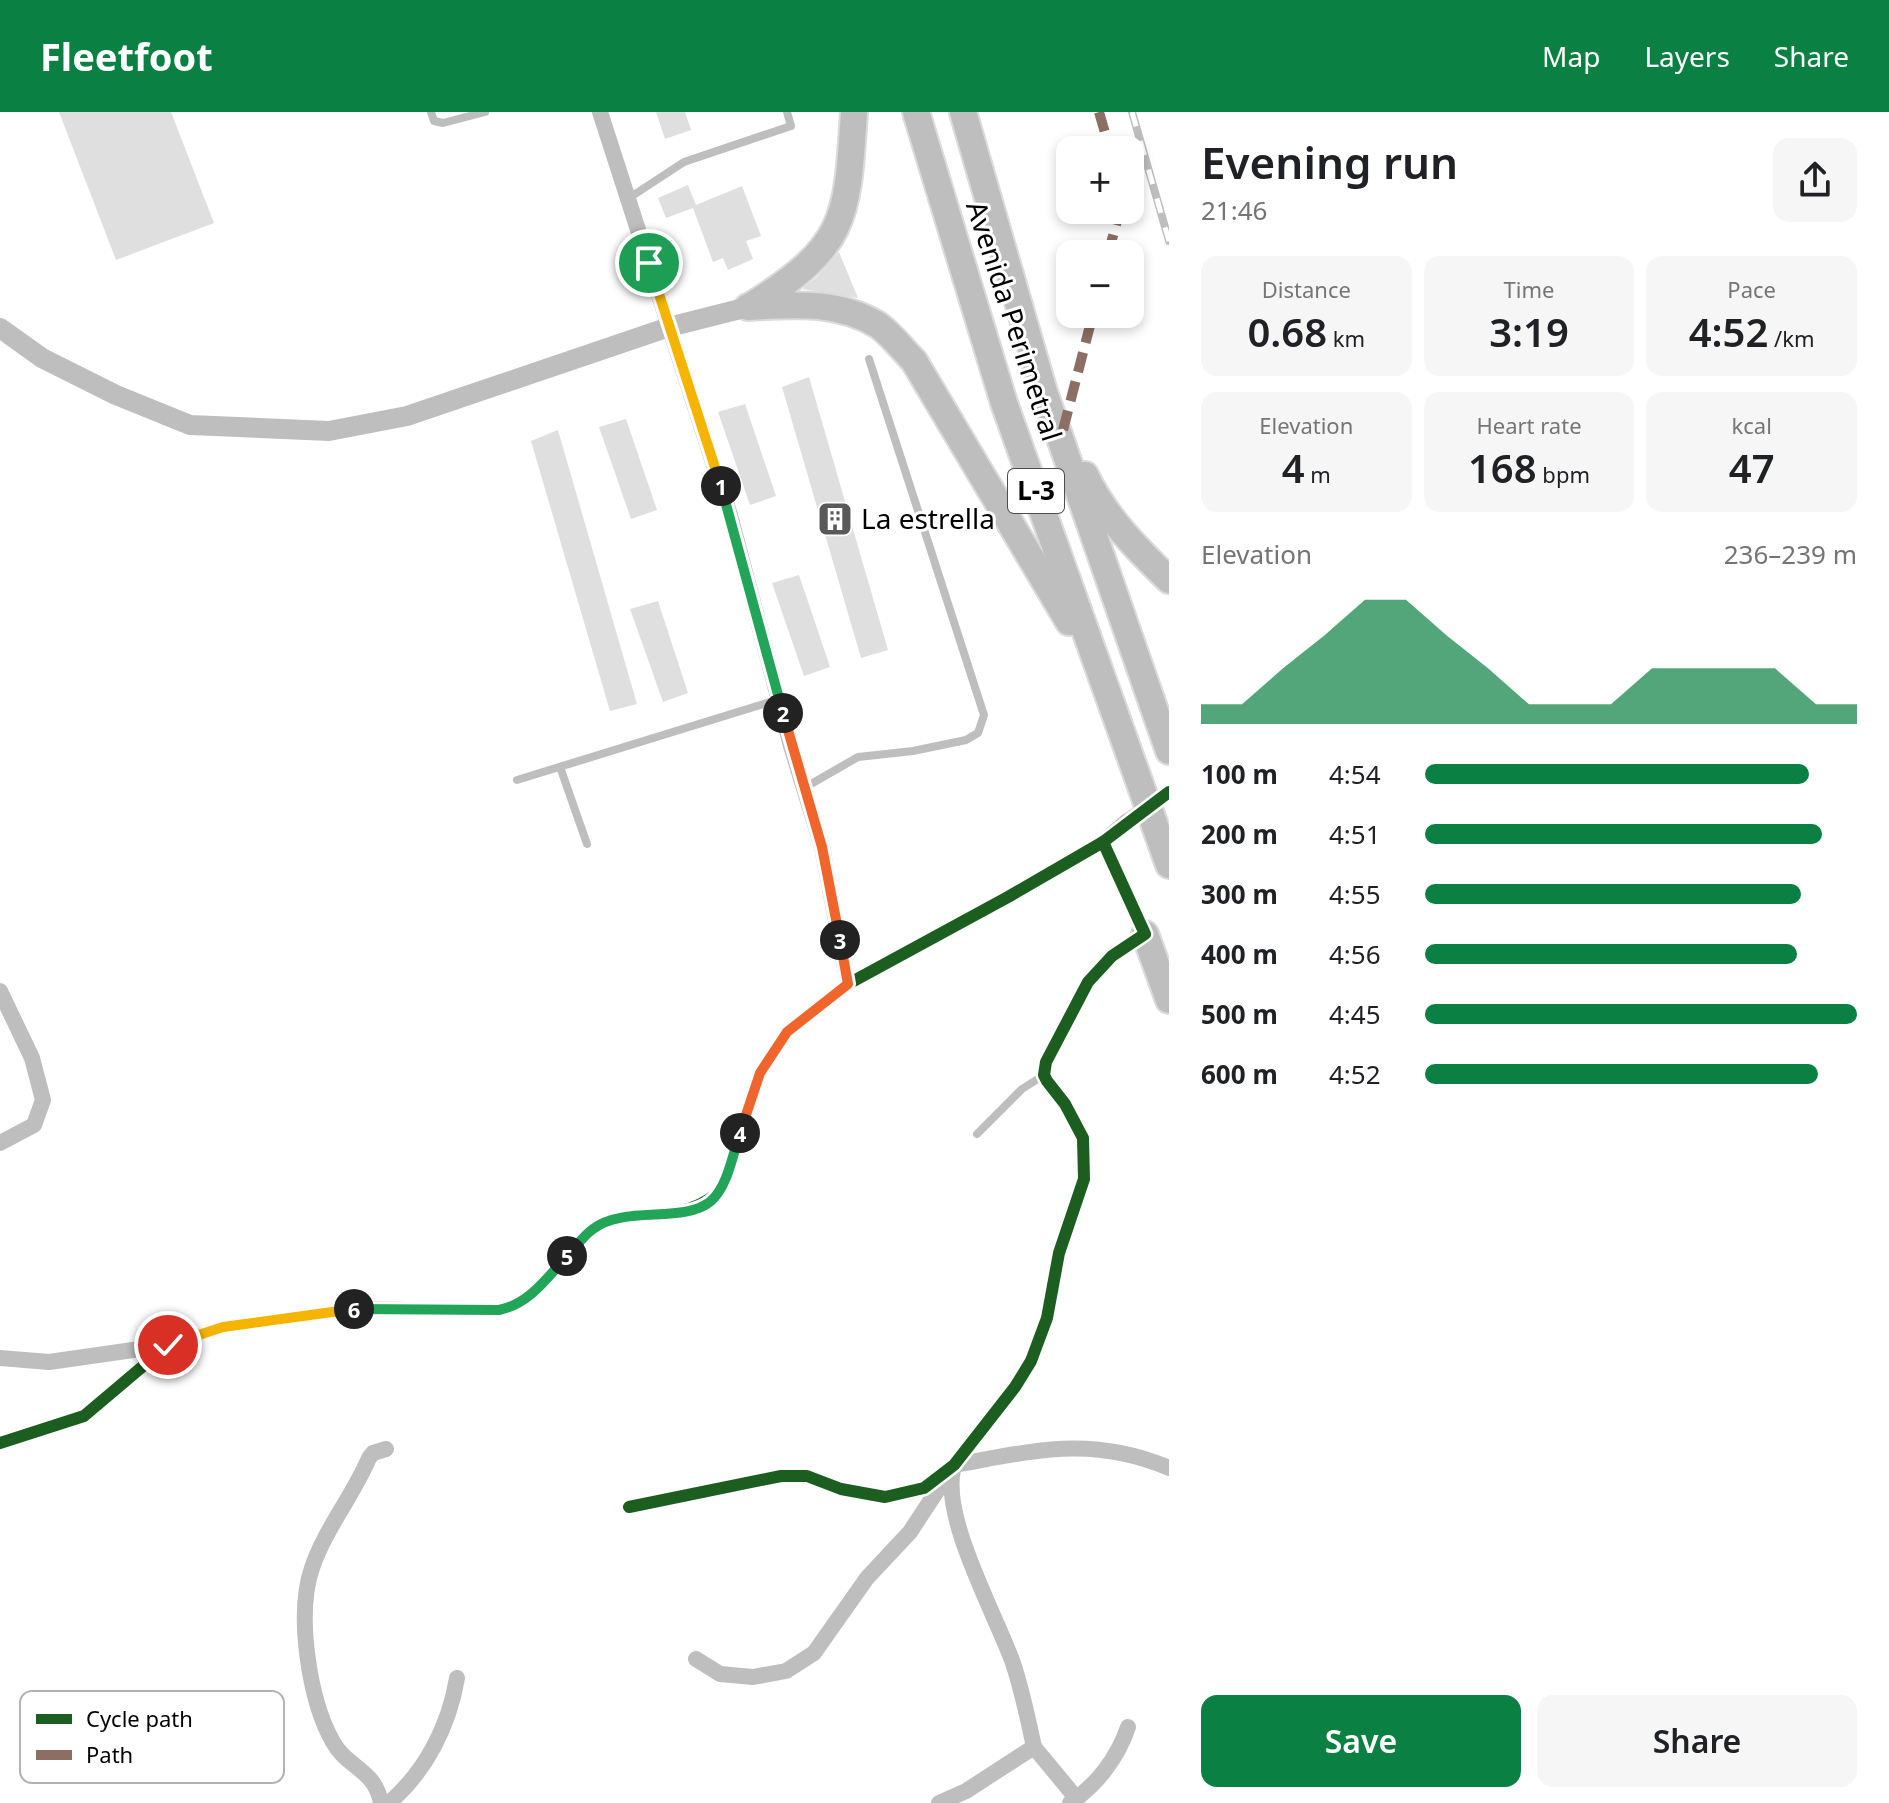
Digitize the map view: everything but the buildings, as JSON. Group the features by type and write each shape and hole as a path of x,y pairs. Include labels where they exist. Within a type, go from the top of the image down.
{"highway":[{"path":"748,307 794,279 824,251 842,218 849,183 854,112"},
{"name":"Avenida Perimetral","path":"916,112 1004,403 1169,865"},
{"name":"Avenida Perimetral","path":"963,112 1044,392 1169,751"},
{"path":"748,307 811,304 838,307 879,326 914,361 987,489 1046,580 1100,678"},
{"path":"1044,392 1098,502 1133,546 1169,580"},
{"path":"1145,934 1169,1000"}],"street":[{"path":"600,112 730,515 822,847 848,984"},
{"path":"0,328 42,358 116,395 190,425 329,431 407,416 669,327 748,307"},
{"path":"0,1358 49,1362 168,1345 223,1327 364,1307 499,1310 513,1307 527,1299 594,1228 643,1214 695,1209 711,1201 722,1187 760,1073 787,1032 848,984 1103,842 1126,822"},
{"path":"696,1659 720,1674 753,1677 786,1671 814,1653 867,1578 910,1532 954,1465 1015,1387 1031,1361 1047,1318 1059,1253 1084,1179 1083,1138 1065,1104 1044,1075 1050,1053 1088,982 1112,956 1145,934 1103,842"},
{"path":"0,991 32,1058 43,1100 34,1125 0,1143"},
{"path":"0,1443 84,1416 168,1345"},
{"path":"629,1507 781,1476 807,1476 841,1489 885,1497 924,1488 954,1465 1084,1446 1136,1454 1169,1468"},
{"path":"381,1803 379,1789 365,1771 333,1745 312,1677 305,1628 306,1587 313,1565 369,1458 373,1453 386,1449"},
{"path":"954,1465 950,1484 952,1501 965,1545 1013,1664 1034,1747 1074,1801 1120,1750 1128,1727"},
{"path":"389,1803 415,1775 436,1742 451,1711 457,1678"},
{"path":"939,1803 966,1791 1034,1747"}],"lane":[{"path":"431,112 434,121 443,123 485,112"},
{"path":"629,198 684,162 791,126 787,112"},
{"path":"804,788 858,757 966,740 978,733 984,715 869,359"},
{"path":"517,780 780,699"},
{"path":"560,767 587,844"},
{"path":"977,1134 1022,1089 1044,1075"}],"tunnel":[{"path":"1126,822 1169,792"}],"railway":[{"path":"1132,112 1169,241"}],"marked path":[{"path":"1099,112 1106,136"},
{"path":"1112,240 1116,224"},
{"path":"1063,430 1089,328"}],"cycle path":[{"path":"0,1443 84,1416 168,1345 223,1327 364,1307 499,1310 513,1307 527,1299 570,1250 596,1227 628,1217 679,1211 710,1199 722,1187 760,1073 787,1032 848,984 1103,842 1169,792"},
{"path":"629,1507 781,1476 807,1476 841,1489 885,1497 924,1488 954,1465 1015,1387 1031,1361 1047,1318 1059,1253 1084,1179 1083,1138 1065,1104 1044,1075 1046,1062 1088,982 1112,956 1145,934 1103,842"}],"place":[{"name":"La estrella","path":"835,519"}],"route":[{"path":"168,1345 223,1327 364,1307 499,1310 513,1307 527,1299 594,1228 643,1214 695,1209 711,1201 722,1187 760,1073 787,1032 848,984 822,847 791,746 730,515 649,263"}]}
